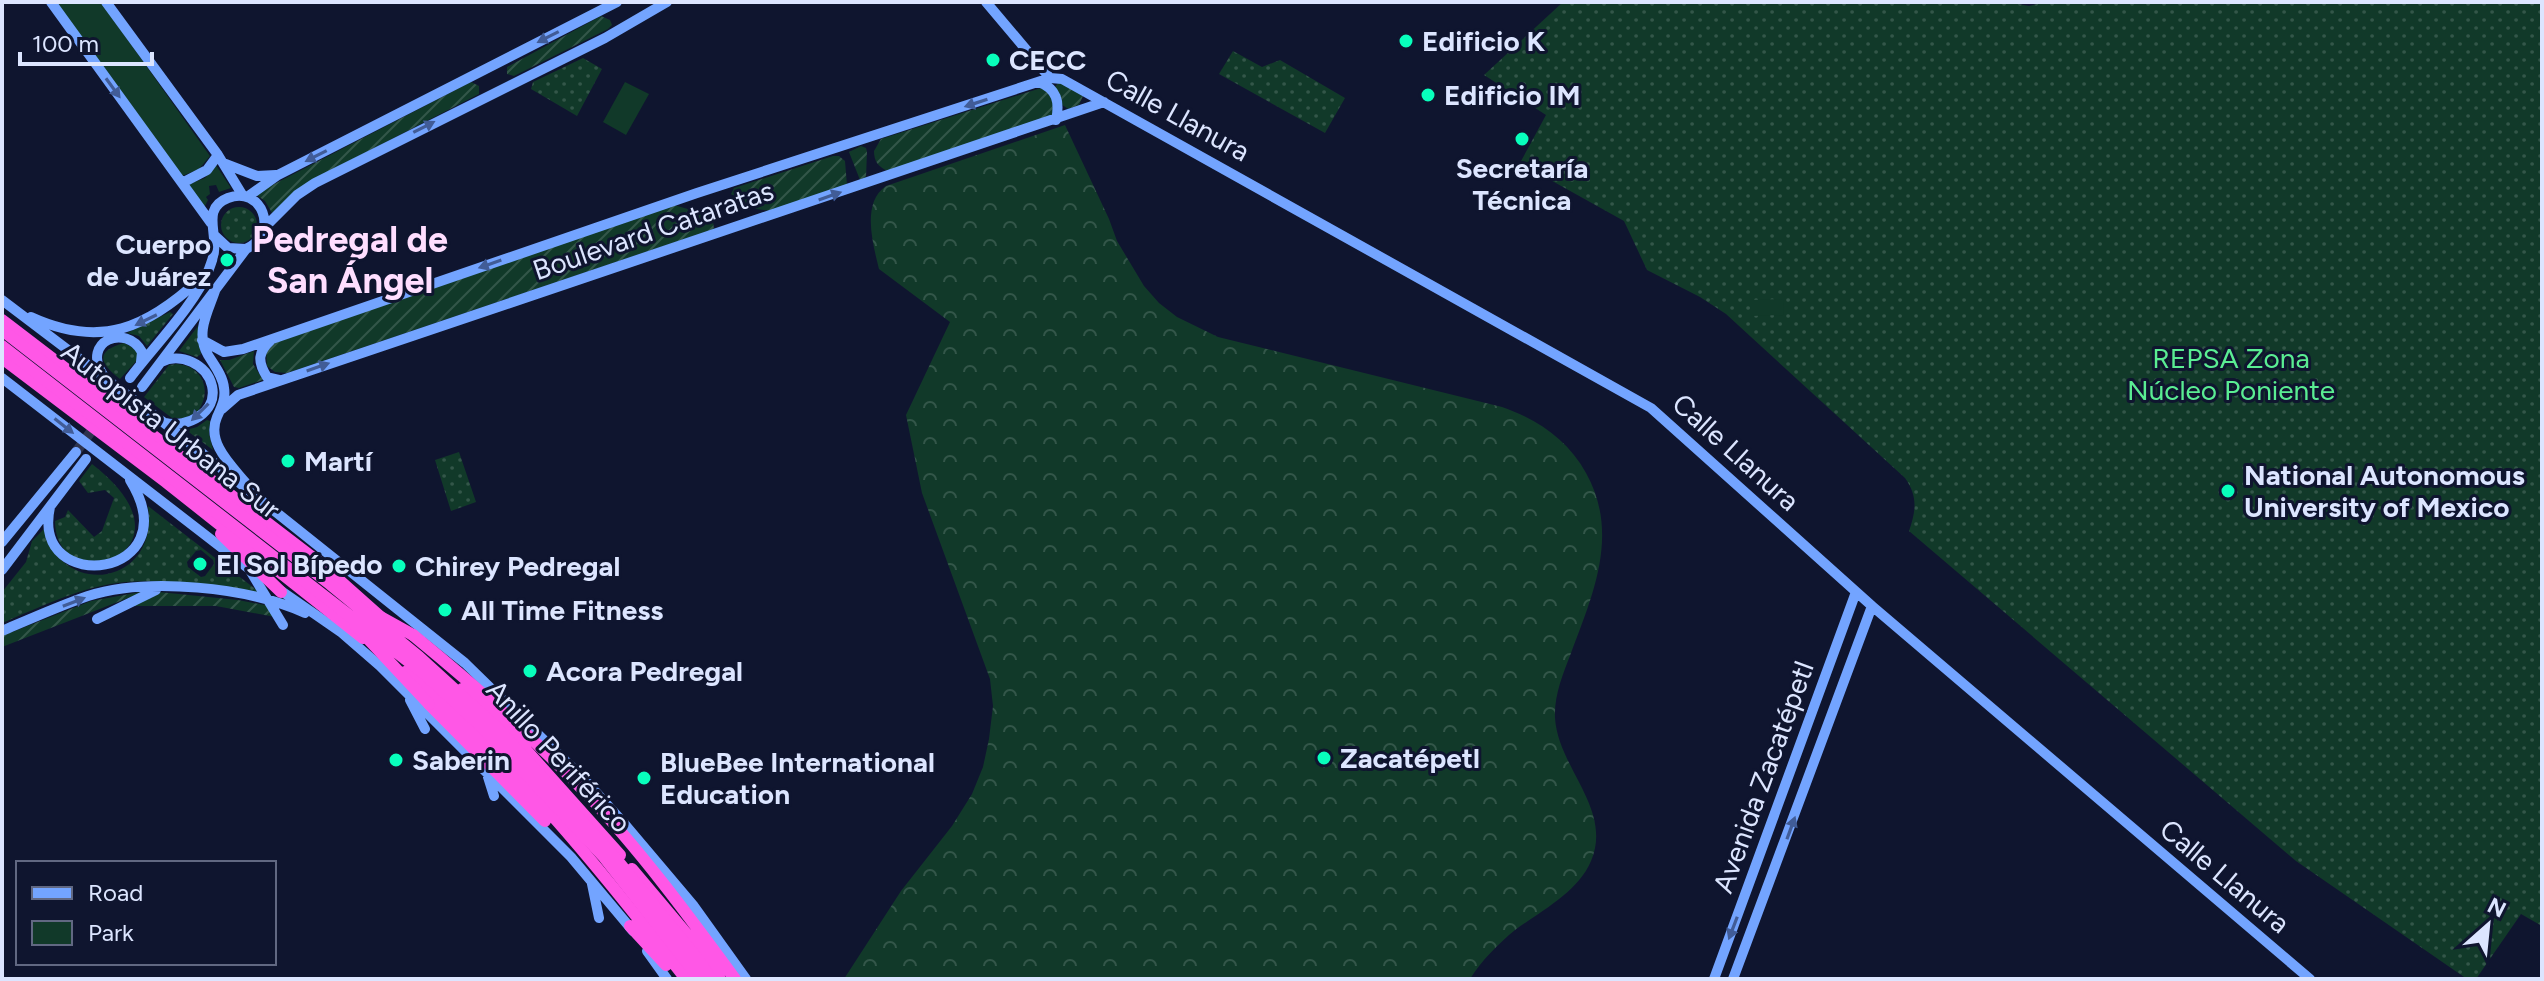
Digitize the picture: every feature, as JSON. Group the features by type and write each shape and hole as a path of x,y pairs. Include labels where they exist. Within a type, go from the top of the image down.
{"highway":[{"name":"Anillo Periférico","path":"2,320 321,564 500,721 599,831 696,945 720,979"},
{"name":"Autopista Urbana Sur","path":"2,330 350,601 419,657 499,730 617,860 711,979"},
{"name":"Autopista Urbana Sur","path":"2,346 402,656 479,724 604,857 700,979"},
{"name":"Anillo Periférico","path":"2,358 166,482 440,701 506,765 546,810 619,893 686,979"},
{"path":"166,482 281,592"},
{"path":"350,601 413,635 526,732 587,794 662,881 735,979"},
{"path":"333,602 429,704 570,845 679,979"},
{"path":"630,926 679,979"}],"main road":[{"path":"51,2 211,223 214,235 214,251 208,273 194,296 130,378"},
{"path":"106,2 245,197 260,207 265,227"},
{"path":"211,223 220,202 235,196 245,197 278,175 617,2"},
{"path":"142,387 246,249 258,241 265,227 297,195 315,183 605,38 667,2"},
{"path":"986,2 1050,78"},
{"name":"Boulevard Cataratas","path":"202,340 217,350 231,352 697,193 1050,78"},
{"name":"Calle Llanura","path":"1050,78 1076,85 1651,408 1872,606 2310,979"},
{"path":"1039,82 1052,90 1057,99 1056,120"},
{"name":"Boulevard Cataratas","path":"222,409 238,395 286,378 1104,102"},
{"path":"182,183 220,159"},
{"path":"220,159 257,176 278,175"},
{"path":"214,235 228,248 246,249"},
{"path":"13,308 67,330 84,333 131,327 154,317 208,273"},
{"path":"215,291 204,322 202,340 223,383 222,409 214,426 217,442 229,463 256,496"},
{"path":"2,300 163,422 459,659 564,759 622,821 693,905 746,979"},
{"path":"112,385 96,362 96,352 102,344 118,338 130,339 142,352 140,366"},
{"path":"272,338 259,356 261,367 267,377 277,380 286,378"},
{"path":"159,363 171,358 191,362 209,377 213,393 208,407 197,419 181,424 163,422"},
{"path":"2,378 250,570 342,633 406,691 571,857 630,926 667,979"},
{"path":"2,542 6,532 76,452"},
{"path":"2,570 86,459"},
{"path":"50,507 49,533 55,546 66,557 90,566 117,562 136,546 144,525 139,498 124,472"},
{"path":"250,570 283,625"},
{"path":"2,631 88,596 128,588 161,587 234,592 268,599 342,633"},
{"path":"97,619 161,587"},
{"name":"Avenida Zacatépetl","path":"1714,979 1856,592"},
{"name":"Avenida Zacatépetl","path":"1733,979 1872,606"},
{"path":"1841,634 1859,642"},
{"path":"406,691 425,729"},
{"path":"1799,748 1817,755"},
{"path":"487,775 494,796"},
{"path":"592,882 599,918"}],"green space":[{"path":"56,2 101,2 210,156 199,169 182,176"},
{"name":"REPSA Zona Núcleo Poniente","path":"1563,2 2008,2 2029,6 2045,2 2542,2 2542,926 2521,914 2476,979 2467,979 2296,861 1909,531 1914,504 1905,478 1726,314 1647,270 1624,221 1520,163 1546,115 1484,75"},
{"path":"601,16 610,20 612,25 608,29 514,76 507,74 507,67"},
{"path":"1233,51 1262,67 1280,60 1345,98 1325,133 1219,74"},
{"path":"583,58 602,69 577,116 531,89 533,82"},
{"path":"471,82 479,86 479,94 312,180 272,213 265,201 255,194"},
{"path":"625,82 649,94 626,135 603,122"},
{"path":"1059,82 1083,96 1079,105 1068,109 1061,104 1055,87"},
{"path":"1044,87 1051,95 1056,115 888,171 876,161 874,151 881,139"},
{"path":"1065,125 1117,241 1144,286 1177,317 1218,337 1502,407 1550,432 1570,450 1586,473 1601,519 1600,564 1560,685 1555,718 1565,754 1590,806 1596,842 1591,861 1577,882 1502,941 1470,979 844,979 901,891 952,826 972,794 983,767 993,706 990,679 922,493 906,415 950,322 879,269 871,213 878,193 886,186"},
{"path":"861,146 867,152 866,177 860,180 849,152"},
{"path":"833,156 845,161 847,185 771,211 756,209 731,194 734,188"},
{"path":"216,165 231,188 219,192 216,185 209,186 210,194 206,197 208,200 204,208 187,185 205,178"},
{"path":"674,205 698,212 713,221 714,229 287,373 275,372 267,366 266,350 273,343"},
{"path":"239,207 252,212 257,225 252,238 239,243 226,238 221,225 226,212"},
{"path":"1783,299 1784,315 1751,316 1751,300"},
{"path":"170,312 173,314 147,346 139,336 127,333"},
{"path":"201,322 201,354 197,357 179,351"},
{"path":"124,343 137,350 138,359 120,379 108,368 103,358 108,350"},
{"path":"254,351 253,364 263,380 234,387 220,360"},
{"path":"169,365 193,369 205,387 198,411 185,418 172,418 144,397"},
{"path":"210,421 213,450 186,430"},
{"path":"459,452 476,502 451,511 435,460"},
{"path":"92,464 123,495 135,522 131,543 117,556 97,562 77,559 61,545 55,521 65,517 68,510 94,537 102,531 114,498 105,490 88,493 79,481"},
{"path":"148,506 260,595 175,583 125,582 77,593 2,623 2,592 26,562 32,541 45,528 54,551 69,566 87,574 107,574 125,567 139,553 148,533","holes":["201,550 214,564 201,577 188,567 187,562 196,551"]},
{"path":"146,591 2,647 2,636 91,601"},
{"path":"159,592 270,606 275,617 216,606 130,606"}],"tunnel":[{"path":"76,452 98,422"}],"place":[{"name":"Edificio K","path":"1406,41"},
{"name":"CECC","path":"993,60"},
{"name":"Edificio IM","path":"1428,95"},
{"name":"Secretaría Técnica","path":"1522,139"},
{"name":"Cuerpo de Juárez","path":"227,260"},
{"name":"Martí","path":"288,461"},
{"name":"National Autonomous University of Mexico","path":"2228,491"},
{"name":"El Sol Bípedo","path":"200,564"},
{"name":"Chirey Pedregal","path":"399,566"},
{"name":"All Time Fitness","path":"445,610"},
{"name":"Acora Pedregal","path":"530,671"},
{"name":"Zacatépetl","path":"1324,758"},
{"name":"Saberin","path":"396,760"},
{"name":"BlueBee International Education","path":"644,778"}],"district":[{"name":"Pedregal de San Ángel","path":"350,260"}]}
